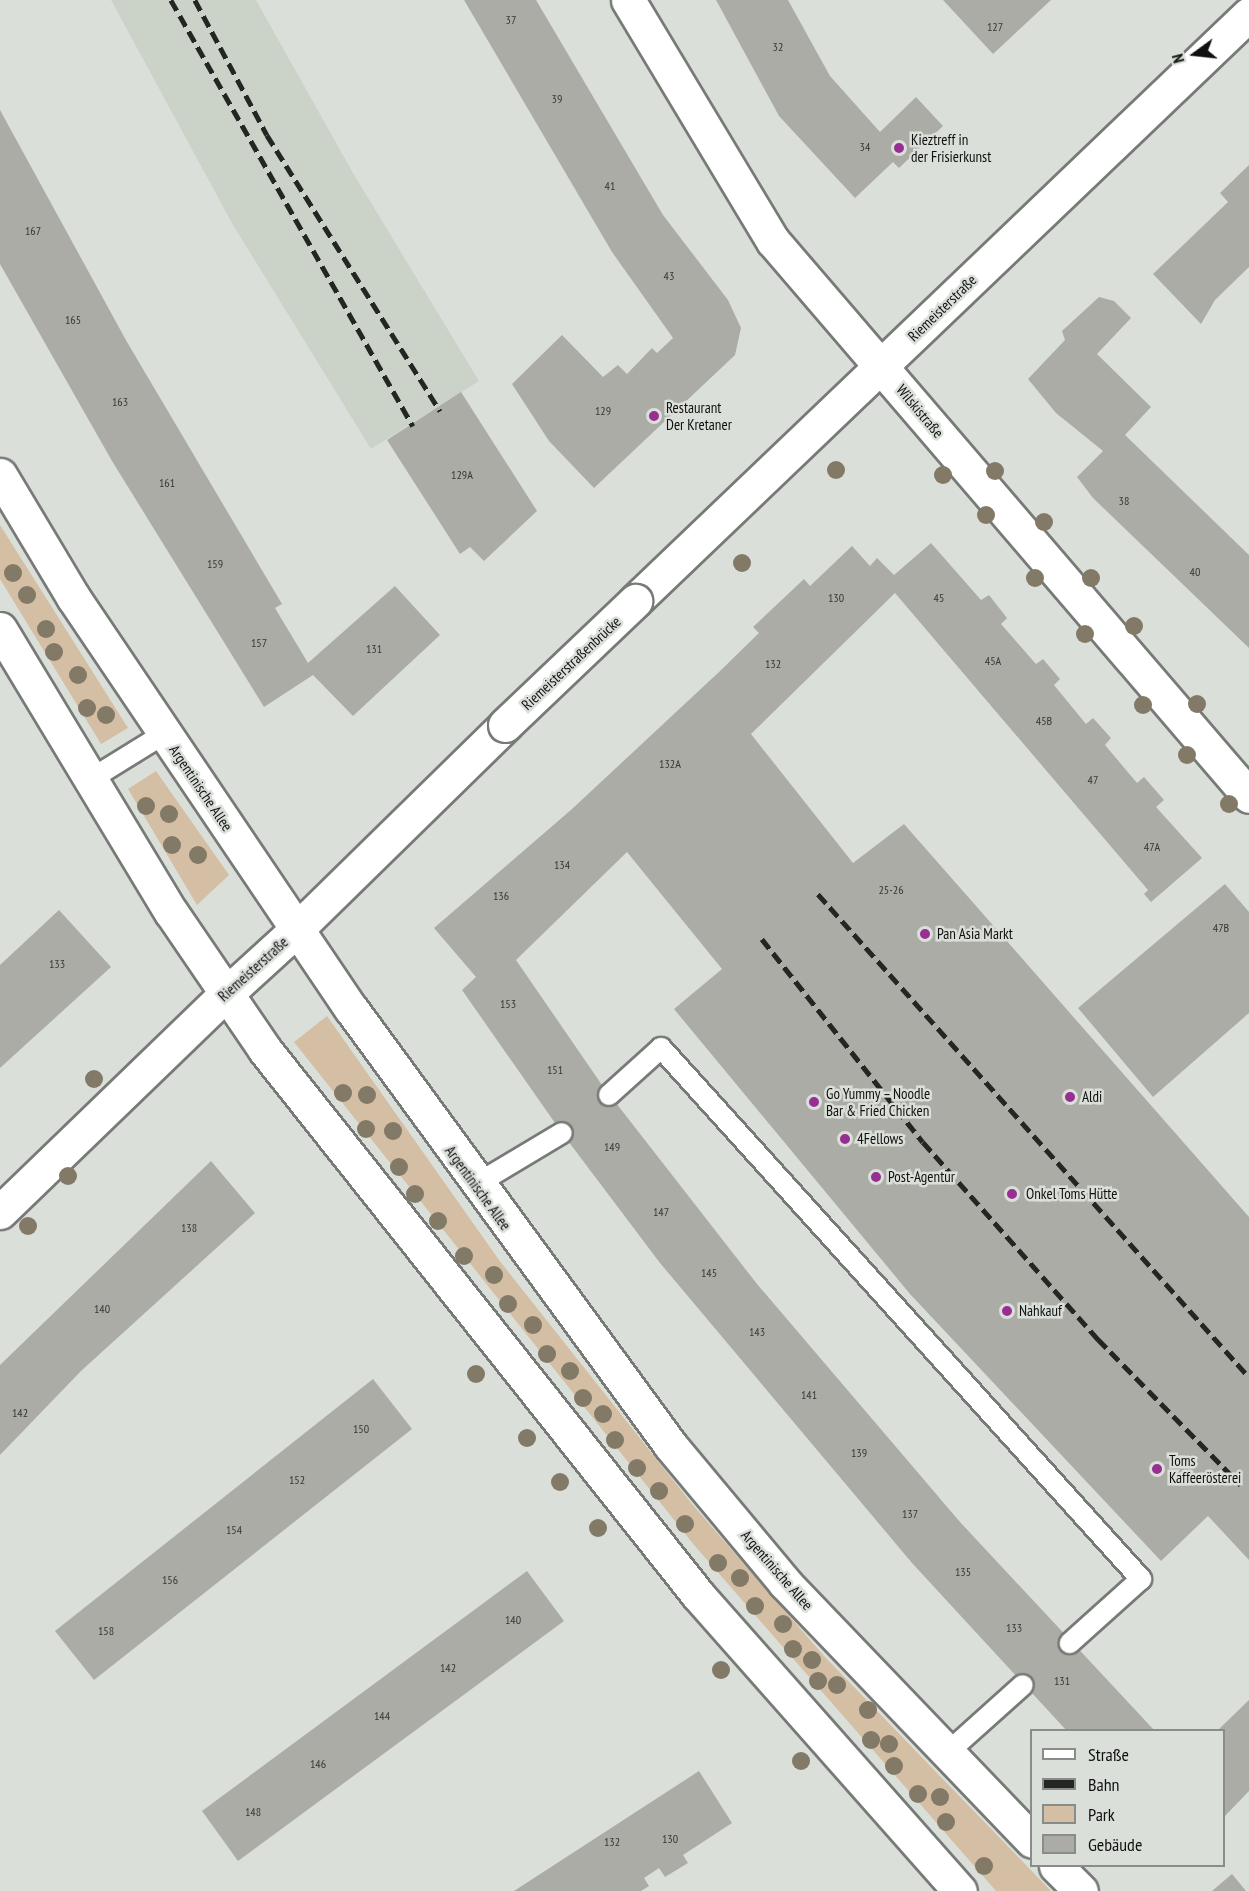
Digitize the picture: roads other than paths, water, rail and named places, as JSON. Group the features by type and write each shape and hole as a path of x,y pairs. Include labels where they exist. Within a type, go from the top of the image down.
{"main road":[{"name":"Wilskistraße","path":"628,0 773,241 882,365 1249,796"},
{"name":"Riemeisterstraße","path":"635,601 1249,14"},
{"name":"Argentinische Allee","path":"0,475 164,734 296,930 475,1185 679,1455 785,1583 946,1754 1030,1839"},
{"name":"Riemeisterstraßenbrücke","path":"505,725 635,601"},
{"path":"0,629 226,994 397,1220 698,1595 960,1891"},
{"name":"Riemeisterstraße","path":"0,1212 226,994 296,930 505,725"},
{"path":"1057,1867 1081,1891"}],"lane":[{"path":"91,779 164,734"},
{"path":"609,1095 661,1048 1141,1579 1070,1643"},
{"path":"475,1185 562,1133"},
{"path":"946,1754 1023,1685"}],"railway":[{"path":"171,0 413,426"},
{"path":"195,0 267,135 440,411"},
{"path":"818,894 1249,1377"},
{"path":"762,939 923,1142 1098,1339 1241,1485"}],"place":[{"name":"Kieztreff in der Frisierkunst","path":"899,148"},
{"name":"Restaurant Der Kretaner","path":"654,416"},
{"name":"Pan Asia Markt","path":"925,934"},
{"name":"Aldi","path":"1070,1097"},
{"name":"Go Yummy – Noodle Bar & Fried Chicken","path":"814,1102"},
{"name":"4Fellows","path":"845,1139"},
{"name":"Post-Agentur","path":"876,1177"},
{"name":"Onkel Toms Hütte","path":"1012,1194"},
{"name":"Nahkauf","path":"1007,1311"},
{"name":"Toms Kaffeerösterei","path":"1157,1469"}]}
